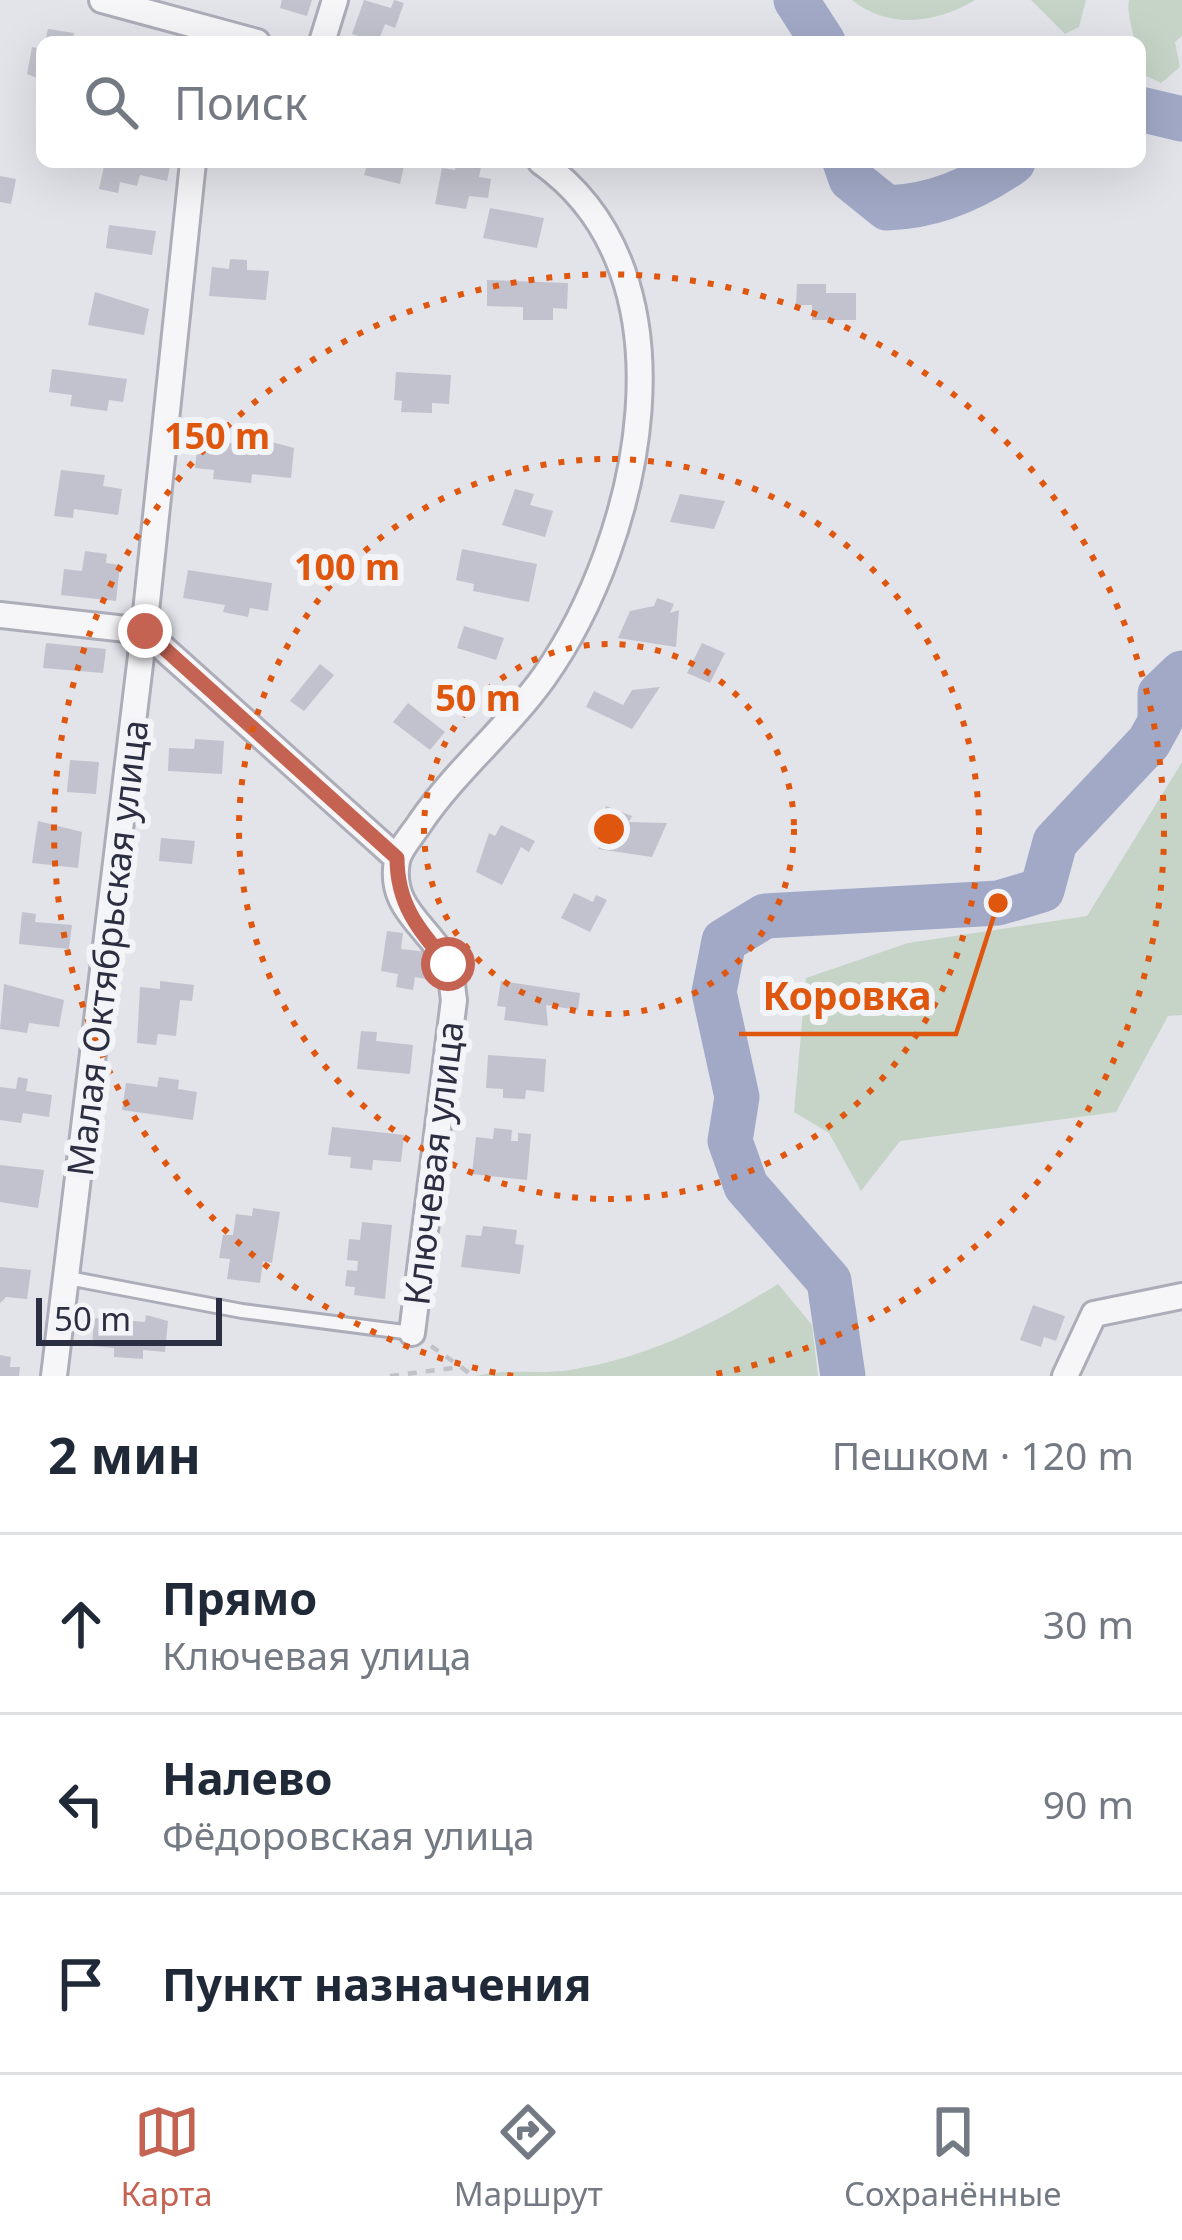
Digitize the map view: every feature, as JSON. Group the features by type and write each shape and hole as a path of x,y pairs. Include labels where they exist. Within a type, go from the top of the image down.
{"street":[{"path":"324,36 334,0"},
{"path":"118,1 206,34"},
{"name":"Малая Октябрьская улица","path":"54,1376 145,631 192,168"},
{"path":"0,615 145,631 397,858 452,776 542,680 570,634 608,546 627,476 639,393 640,327 631,287 592,214 550,168"},
{"name":"Ключевая улица","path":"397,858 397,885 409,918 448,964 454,1000 412,1333"},
{"path":"1065,1376 1094,1314 1182,1296"}],"lane":[{"path":"68,1278 242,1311 412,1333"}],"path":[{"path":"412,1333 473,1376"},
{"path":"390,1376 461,1367"}],"green space":[{"path":"852,0 975,0 945,14 913,20 881,16"},
{"path":"1031,0 1086,0 1079,27 1065,34"},
{"path":"1129,0 1182,0 1182,36 1175,42 1180,67 1161,83 1146,76 1146,36 1134,36"},
{"path":"1182,762 1182,1015 1168,1016 1116,1112 900,1141 861,1191 829,1133 794,1112 806,978 908,943 1087,916"},
{"path":"778,1284 812,1325 818,1376 476,1376 570,1370 626,1357 704,1326"}],"building":[{"path":"282,0 312,0 307,16 280,8"},
{"path":"364,0 391,8 394,0 404,3 395,28 385,24 380,36 352,34"},
{"path":"48,29 74,33 73,36 46,36"},
{"path":"32,47 36,48 36,78 27,74"},
{"path":"104,168 170,168 167,181 140,175 137,186 120,182 118,193 99,189"},
{"path":"366,168 404,168 400,184 364,175"},
{"path":"442,168 481,168 479,177 491,179 488,198 469,196 466,209 435,204"},
{"path":"0,176 16,179 11,204 0,202"},
{"path":"490,208 544,218 537,248 483,238"},
{"path":"109,225 156,231 152,255 106,248"},
{"path":"230,259 247,260 247,270 269,271 266,300 209,296 212,267 229,269"},
{"path":"487,280 568,283 567,309 553,308 553,320 523,320 523,307 487,306"},
{"path":"797,284 826,284 826,293 856,293 856,320 812,320 812,305 796,305"},
{"path":"95,292 149,309 144,335 88,325"},
{"path":"52,369 127,379 123,402 109,400 107,411 70,406 72,395 49,392"},
{"path":"396,372 451,375 449,404 432,403 432,413 401,412 402,401 394,400"},
{"path":"198,440 263,446 264,440 294,448 291,478 252,474 251,483 213,479 214,470 195,468"},
{"path":"61,470 105,475 103,486 122,489 118,515 74,509 73,518 54,516"},
{"path":"515,489 534,494 530,505 553,511 545,537 502,525"},
{"path":"680,494 725,501 714,529 670,522"},
{"path":"462,549 537,564 529,602 473,591 474,584 456,580"},
{"path":"85,551 107,554 106,563 120,565 116,601 61,595 64,569 82,571"},
{"path":"188,570 272,583 268,611 250,608 248,617 223,612 225,605 183,598"},
{"path":"657,598 674,604 670,613 679,610 676,647 618,638 630,611 654,606"},
{"path":"464,626 504,638 496,660 457,648"},
{"path":"46,643 106,649 103,673 43,668"},
{"path":"702,643 725,653 710,683 687,673"},
{"path":"320,664 334,675 304,711 290,701"},
{"path":"660,687 632,729 586,707 594,691 623,705 632,690"},
{"path":"408,703 445,732 430,750 393,722"},
{"path":"195,739 224,741 222,774 168,771 169,748 194,749"},
{"path":"70,760 99,762 96,794 67,792"},
{"path":"606,806 632,816 629,822 667,823 652,857 598,849 604,835 594,831"},
{"path":"38,821 82,832 78,868 32,863"},
{"path":"501,825 535,841 529,852 521,847 502,885 476,872 489,833 495,836"},
{"path":"161,838 195,841 192,864 159,861"},
{"path":"574,893 593,902 596,895 607,900 590,932 561,918"},
{"path":"22,912 36,914 35,922 72,925 69,949 19,944"},
{"path":"387,931 403,933 401,949 429,952 426,979 415,977 413,990 396,987 398,974 381,971"},
{"path":"160,981 194,985 192,1001 180,1000 176,1036 158,1034 156,1045 137,1043 140,987 160,989"},
{"path":"501,981 580,993 578,1010 546,1005 548,1026 504,1020 506,1007 497,1006"},
{"path":"4,984 64,1000 59,1027 29,1023 27,1033 0,1029"},
{"path":"361,1031 377,1032 376,1041 413,1045 410,1074 357,1069"},
{"path":"488,1055 546,1059 544,1092 526,1090 525,1099 503,1098 503,1089 486,1088"},
{"path":"18,1077 28,1079 26,1091 52,1095 49,1117 23,1113 21,1123 0,1120 0,1087 16,1089"},
{"path":"159,1077 179,1080 178,1089 197,1092 193,1120 122,1110 126,1083 157,1087"},
{"path":"332,1127 404,1135 401,1162 373,1160 372,1170 350,1168 351,1157 328,1155"},
{"path":"494,1128 512,1130 511,1141 518,1141 518,1133 531,1134 527,1180 472,1174 476,1137 493,1139"},
{"path":"0,1165 44,1170 38,1208 0,1202"},
{"path":"253,1208 280,1212 272,1263 263,1261 260,1283 227,1279 230,1259 219,1258 223,1235 233,1235 236,1214 252,1216"},
{"path":"362,1222 392,1225 385,1299 354,1295 355,1287 345,1286 347,1270 357,1271 358,1261 347,1260 349,1239 360,1240"},
{"path":"483,1226 517,1230 515,1244 524,1245 520,1274 461,1267 466,1235 481,1236"},
{"path":"0,1267 31,1270 27,1299 6,1297 0,1303"},
{"path":"1033,1305 1065,1316 1056,1341 1044,1337 1041,1347 1020,1340"},
{"path":"146,1315 168,1321 165,1352 143,1350 143,1359 114,1357 114,1348 92,1346 94,1318 145,1322"},
{"path":"0,1355 11,1357 10,1367 20,1367 19,1376 0,1376"}],"waterway":[{"path":"796,0 819,36"},
{"path":"1146,110 1182,119"},
{"path":"847,168 851,179 887,208 953,194 1003,168"},
{"path":"843,1376 829,1281 746,1186 730,1141 737,1097 714,992 724,941 765,916 998,903 1042,890 1055,842 1149,742 1160,722 1160,694 1182,673"}],"place":[{"name":"Коровка","path":"998,903"}],"route":[{"path":"145,631 397,858 397,885 409,918 448,964"}]}
